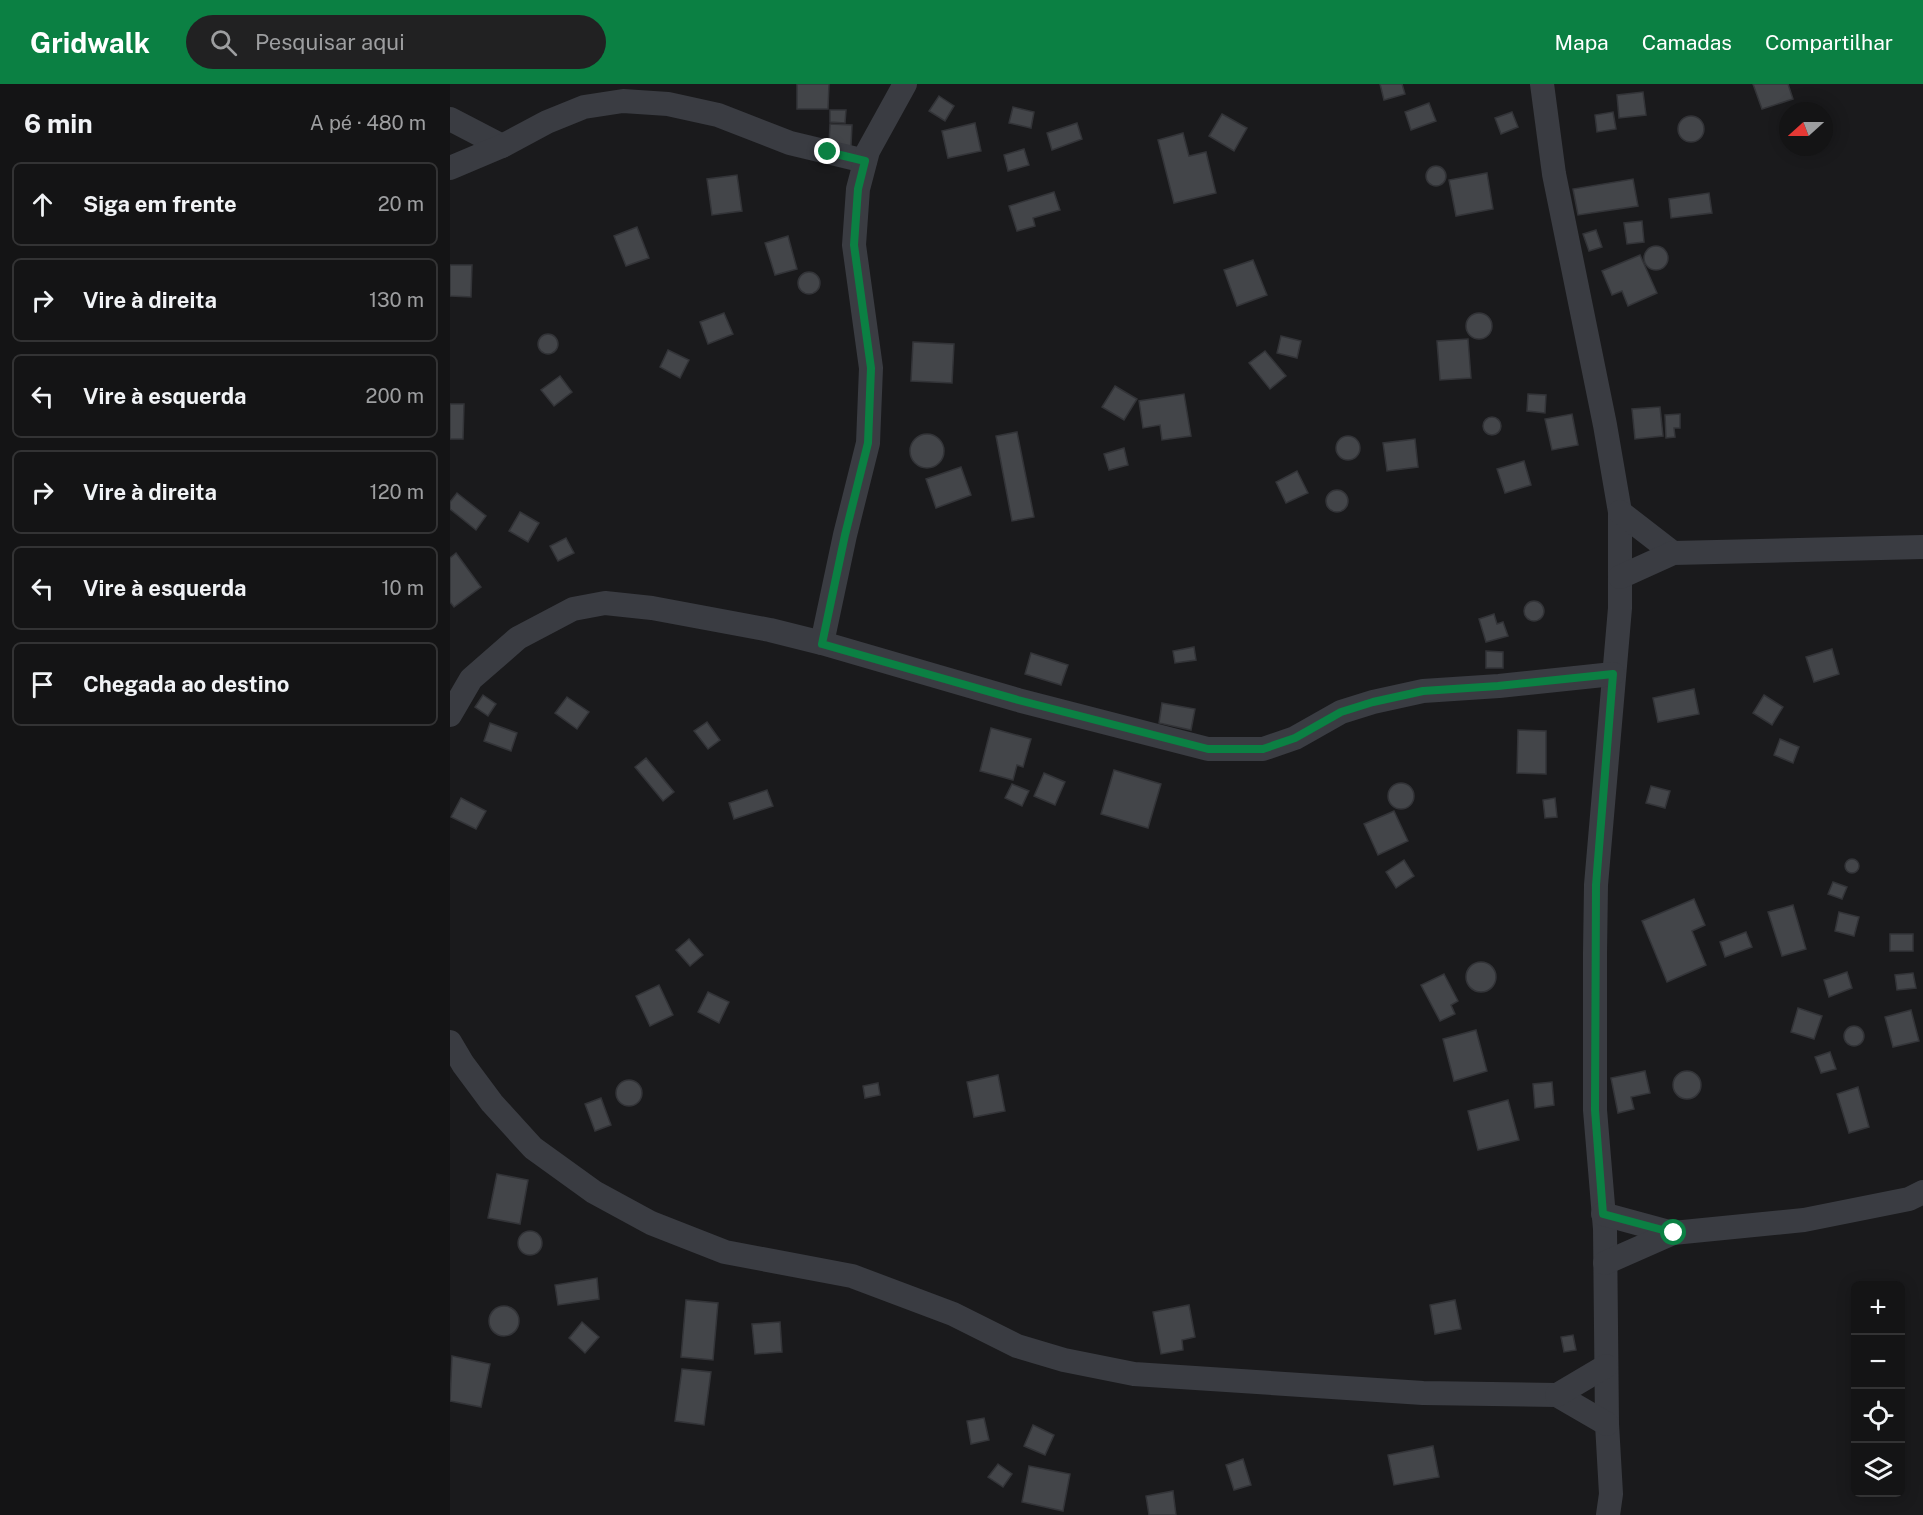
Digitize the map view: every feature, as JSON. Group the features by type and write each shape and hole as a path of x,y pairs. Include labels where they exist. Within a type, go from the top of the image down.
{"street":[{"path":"822,644 845,535 868,443 871,368 854,245 858,189 868,151 905,84"},
{"path":"1542,84 1554,174 1605,425 1620,512 1620,608 1596,885 1595,1110 1605,1263 1607,1424 1611,1494 1608,1515"},
{"path":"450,168 502,146 547,122 584,106 623,101 668,104 718,115 790,143 865,161"},
{"path":"450,119 502,146"},
{"path":"1620,512 1673,554"},
{"path":"1620,577 1673,554 1923,547"},
{"path":"453,700 471,679 518,638 573,609 605,603 770,630 1018,700 1208,749 1263,749 1295,738 1341,712 1423,691 1613,674"},
{"path":"450,1042 492,1103 533,1148 594,1192 641,1218 725,1252 852,1276 953,1314 1017,1346 1064,1360 1134,1374 1423,1393 1557,1395 1607,1424"},
{"path":"1605,1263 1674,1233 1804,1220 1909,1199 1923,1192"},
{"path":"1603,1214 1674,1233"},
{"path":"1557,1395 1606,1366"}],"building":[{"path":"797,84 829,84 828,109 797,109"},
{"path":"1380,84 1402,84 1405,94 1384,100"},
{"path":"1753,84 1788,84 1793,99 1762,109"},
{"path":"1643,92 1646,115 1619,118 1617,95"},
{"path":"939,96 954,106 945,121 929,111"},
{"path":"1429,103 1436,121 1411,130 1405,112"},
{"path":"1013,107 1034,112 1031,128 1009,123"},
{"path":"830,110 846,110 845,123 830,122"},
{"path":"1512,112 1518,127 1501,134 1495,118"},
{"path":"1613,112 1616,129 1597,132 1595,115"},
{"path":"1222,114 1247,128 1234,151 1209,136"},
{"path":"1691,116 1700,120 1704,129 1700,138 1691,142 1682,138 1678,129 1682,120"},
{"path":"975,123 981,151 948,158 942,131"},
{"path":"1077,123 1082,139 1052,150 1047,133"},
{"path":"830,124 852,125 851,146 829,144"},
{"path":"1183,133 1189,156 1206,152 1216,193 1174,203 1158,140"},
{"path":"1024,149 1029,165 1008,171 1004,155"},
{"path":"1432,166 1440,166 1446,172 1446,180 1440,186 1432,186 1426,180 1426,172"},
{"path":"1487,173 1493,209 1456,216 1449,180"},
{"path":"737,175 742,211 712,215 707,179"},
{"path":"1633,179 1638,206 1578,215 1573,189"},
{"path":"1054,192 1060,210 1033,218 1035,226 1017,231 1009,206"},
{"path":"1709,193 1712,213 1671,218 1669,199"},
{"path":"1642,221 1644,242 1627,244 1624,223"},
{"path":"637,227 649,258 626,266 614,236"},
{"path":"1596,230 1602,247 1589,251 1583,234"},
{"path":"788,236 797,269 775,275 765,243"},
{"path":"1656,246 1664,250 1668,258 1664,266 1656,270 1648,266 1644,258 1648,250"},
{"path":"1640,255 1657,293 1628,306 1622,291 1612,295 1602,271"},
{"path":"1253,260 1267,295 1237,306 1224,270"},
{"path":"450,265 472,265 471,297 450,296"},
{"path":"805,272 813,272 820,279 820,287 813,294 805,294 798,287 798,279"},
{"path":"724,313 733,334 708,344 700,322"},
{"path":"1479,313 1488,317 1492,326 1488,335 1479,339 1470,335 1466,326 1470,317"},
{"path":"548,334 555,337 558,344 555,351 548,354 541,351 538,344 541,337"},
{"path":"1281,336 1301,341 1297,358 1277,353"},
{"path":"1468,339 1471,378 1440,380 1437,341"},
{"path":"913,342 954,344 952,383 911,381"},
{"path":"668,350 689,360 680,378 660,367"},
{"path":"1265,351 1286,376 1270,389 1249,363"},
{"path":"560,376 572,392 554,406 541,390"},
{"path":"1115,386 1137,399 1124,420 1102,407"},
{"path":"1184,394 1191,436 1162,440 1160,425 1143,428 1139,401"},
{"path":"1528,394 1546,395 1545,413 1527,411"},
{"path":"450,404 464,404 463,439 450,439"},
{"path":"1660,407 1663,436 1635,439 1632,409"},
{"path":"1572,414 1578,445 1552,450 1545,419"},
{"path":"1680,414 1680,428 1674,428 1675,437 1666,438 1665,415"},
{"path":"1488,417 1496,417 1501,422 1499,433 1488,435 1483,430 1483,422"},
{"path":"1017,432 1034,517 1012,521 996,436"},
{"path":"927,434 939,439 944,451 939,463 927,468 915,463 910,451 915,439"},
{"path":"1348,436 1357,439 1360,448 1357,457 1348,460 1339,457 1336,448 1339,439"},
{"path":"1415,439 1418,467 1387,471 1383,443"},
{"path":"1124,448 1128,465 1109,470 1104,454"},
{"path":"1524,461 1531,485 1505,493 1497,469"},
{"path":"961,467 971,495 936,508 926,479"},
{"path":"1297,471 1308,493 1286,503 1276,482"},
{"path":"1337,490 1345,493 1348,501 1345,509 1337,512 1329,509 1326,501 1329,493"},
{"path":"457,493 486,516 476,530 450,509 450,502"},
{"path":"520,512 539,523 528,542 509,531"},
{"path":"566,538 574,553 558,561 550,546"},
{"path":"456,553 481,587 454,607 450,602 450,558"},
{"path":"1534,601 1541,604 1544,611 1541,618 1534,621 1527,618 1524,611 1527,604"},
{"path":"1494,614 1497,624 1503,622 1508,636 1486,642 1479,619"},
{"path":"1194,647 1196,660 1175,663 1173,651"},
{"path":"1832,649 1839,674 1814,682 1806,657"},
{"path":"1486,651 1503,652 1503,668 1486,668"},
{"path":"1031,653 1068,665 1061,685 1025,674"},
{"path":"1694,689 1699,714 1658,722 1653,698"},
{"path":"483,695 496,704 488,716 475,707"},
{"path":"1764,695 1783,707 1772,725 1753,713"},
{"path":"567,697 589,712 577,729 555,713"},
{"path":"1162,703 1195,709 1191,730 1159,723"},
{"path":"707,722 720,740 708,749 694,731"},
{"path":"490,723 517,733 511,751 484,741"},
{"path":"991,728 1031,739 1023,767 1017,765 1013,780 980,771"},
{"path":"1518,730 1546,731 1546,774 1517,773"},
{"path":"1780,739 1799,747 1793,763 1774,755"},
{"path":"646,758 674,792 663,801 635,767"},
{"path":"1114,770 1161,784 1148,828 1101,814"},
{"path":"1044,773 1065,782 1055,805 1034,796"},
{"path":"1401,783 1410,787 1414,796 1410,805 1401,809 1392,805 1388,796 1392,787"},
{"path":"1012,784 1029,791 1022,806 1005,798"},
{"path":"1651,786 1670,791 1665,808 1646,803"},
{"path":"767,790 773,806 734,819 729,803"},
{"path":"461,798 486,811 476,829 451,817"},
{"path":"1555,798 1557,817 1545,818 1543,800"},
{"path":"1394,811 1408,841 1378,855 1364,824"},
{"path":"1849,859 1855,859 1859,866 1855,873 1849,873 1845,869 1845,863"},
{"path":"1404,860 1414,876 1396,888 1386,872"},
{"path":"1833,882 1847,887 1842,899 1828,894"},
{"path":"1694,899 1705,925 1692,931 1706,965 1667,982 1642,921"},
{"path":"1793,905 1806,949 1782,956 1768,912"},
{"path":"1839,912 1859,917 1854,936 1835,931"},
{"path":"1746,932 1752,947 1725,957 1720,942"},
{"path":"1890,934 1913,934 1913,951 1890,951"},
{"path":"689,939 703,955 690,966 676,950"},
{"path":"1481,962 1491,967 1496,977 1491,987 1481,992 1471,987 1466,977 1471,967"},
{"path":"1847,972 1852,988 1829,997 1824,980"},
{"path":"1913,973 1916,988 1897,990 1895,975"},
{"path":"1444,974 1458,1001 1451,1005 1455,1014 1440,1021 1421,985"},
{"path":"659,985 673,1015 650,1026 636,996"},
{"path":"708,992 729,1002 719,1023 698,1012"},
{"path":"1798,1008 1822,1016 1814,1039 1791,1032"},
{"path":"1911,1010 1919,1041 1893,1047 1885,1017"},
{"path":"1854,1026 1861,1029 1864,1036 1861,1043 1854,1046 1847,1043 1844,1036 1847,1029"},
{"path":"1476,1030 1487,1071 1454,1081 1443,1039"},
{"path":"1830,1052 1836,1069 1821,1073 1815,1057"},
{"path":"1645,1071 1650,1093 1631,1097 1634,1109 1618,1113 1611,1078"},
{"path":"1687,1071 1697,1075 1701,1085 1697,1095 1687,1099 1677,1095 1673,1085 1677,1075"},
{"path":"998,1075 1005,1111 974,1117 967,1082"},
{"path":"629,1080 638,1084 642,1093 638,1102 629,1106 620,1102 616,1093 620,1084"},
{"path":"1552,1082 1554,1105 1535,1108 1533,1084"},
{"path":"878,1083 880,1095 865,1098 863,1086"},
{"path":"1858,1087 1869,1127 1849,1133 1837,1094"},
{"path":"601,1098 611,1125 595,1131 585,1104"},
{"path":"1508,1100 1519,1140 1478,1150 1468,1111"},
{"path":"497,1174 528,1180 520,1224 488,1218"},
{"path":"530,1231 535,1232 541,1238 541,1248 535,1254 530,1255 525,1254 519,1248 518,1243 519,1238 525,1232"},
{"path":"597,1278 599,1299 558,1305 555,1285"},
{"path":"686,1300 718,1303 713,1360 681,1357"},
{"path":"1455,1300 1461,1329 1435,1334 1430,1305"},
{"path":"1189,1305 1195,1337 1182,1340 1183,1350 1161,1354 1153,1312"},
{"path":"504,1306 515,1310 519,1321 515,1332 504,1336 493,1332 489,1321 493,1310"},
{"path":"582,1322 599,1337 585,1353 569,1338"},
{"path":"780,1322 782,1352 755,1354 752,1324"},
{"path":"1573,1335 1576,1350 1564,1352 1561,1337"},
{"path":"452,1356 490,1364 481,1407 450,1401"},
{"path":"682,1369 711,1372 704,1425 675,1421"},
{"path":"984,1418 989,1440 971,1444 967,1421"},
{"path":"1033,1425 1054,1435 1045,1455 1024,1446"},
{"path":"1433,1446 1439,1477 1394,1485 1388,1455"},
{"path":"1243,1459 1251,1485 1234,1490 1226,1465"},
{"path":"998,1464 1012,1474 1003,1487 988,1477"},
{"path":"1029,1466 1070,1474 1063,1511 1022,1502"},
{"path":"1173,1491 1176,1515 1149,1515 1146,1496"}],"route":[{"path":"828,152 865,161 858,189 854,245 871,368 868,443 845,535 822,644 1115,727 1208,749 1263,749 1295,738 1341,712 1423,691 1613,674 1596,885 1595,1110 1603,1214 1674,1233"}]}
